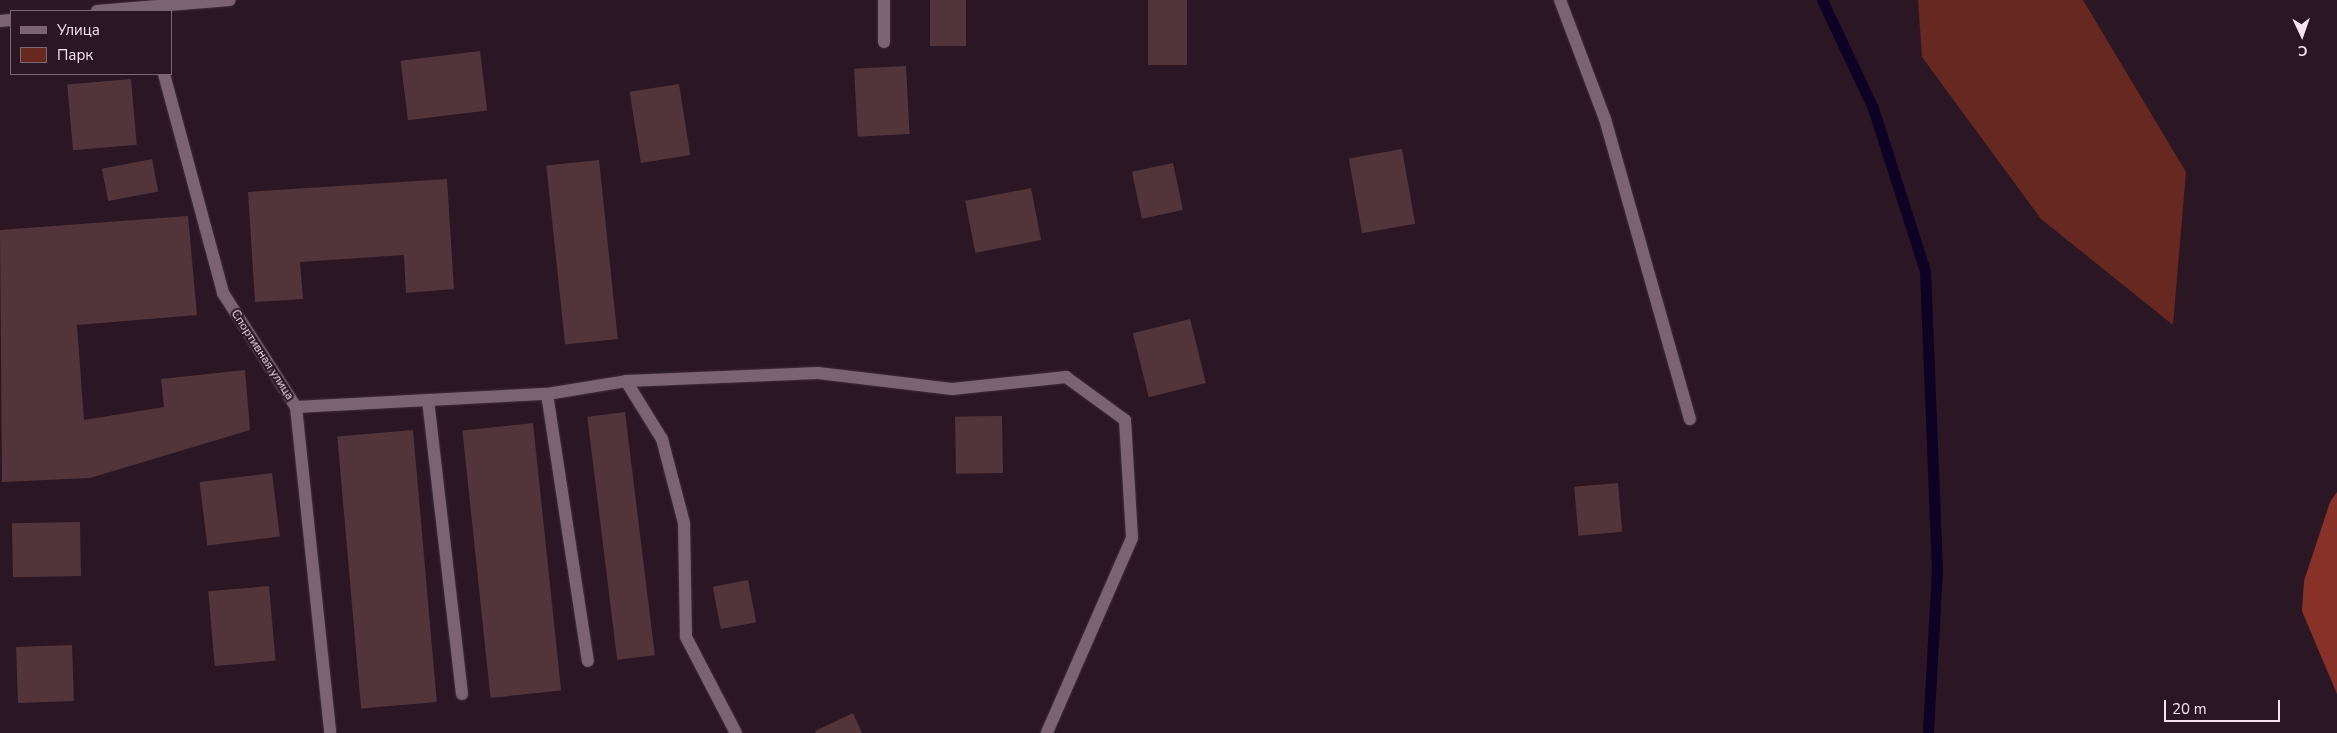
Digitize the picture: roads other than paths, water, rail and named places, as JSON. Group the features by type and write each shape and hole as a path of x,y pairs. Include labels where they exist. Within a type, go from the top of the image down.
{"street":[{"path":"122,10 230,0"},
{"path":"884,0 884,42"},
{"path":"1560,0 1605,119 1690,419"},
{"name":"Спортивная улица","path":"164,75 223,293 296,407 330,733"},
{"path":"296,407 547,394 626,381 818,374 952,389 1066,377 1124,420 1132,538 1047,733"},
{"path":"626,381 662,439 684,523 686,637 736,733"},
{"path":"547,394 588,660"},
{"path":"428,400 462,694"}],"waterway":[{"path":"1822,0 1873,108 1925,271 1937,570 1928,733"}]}
